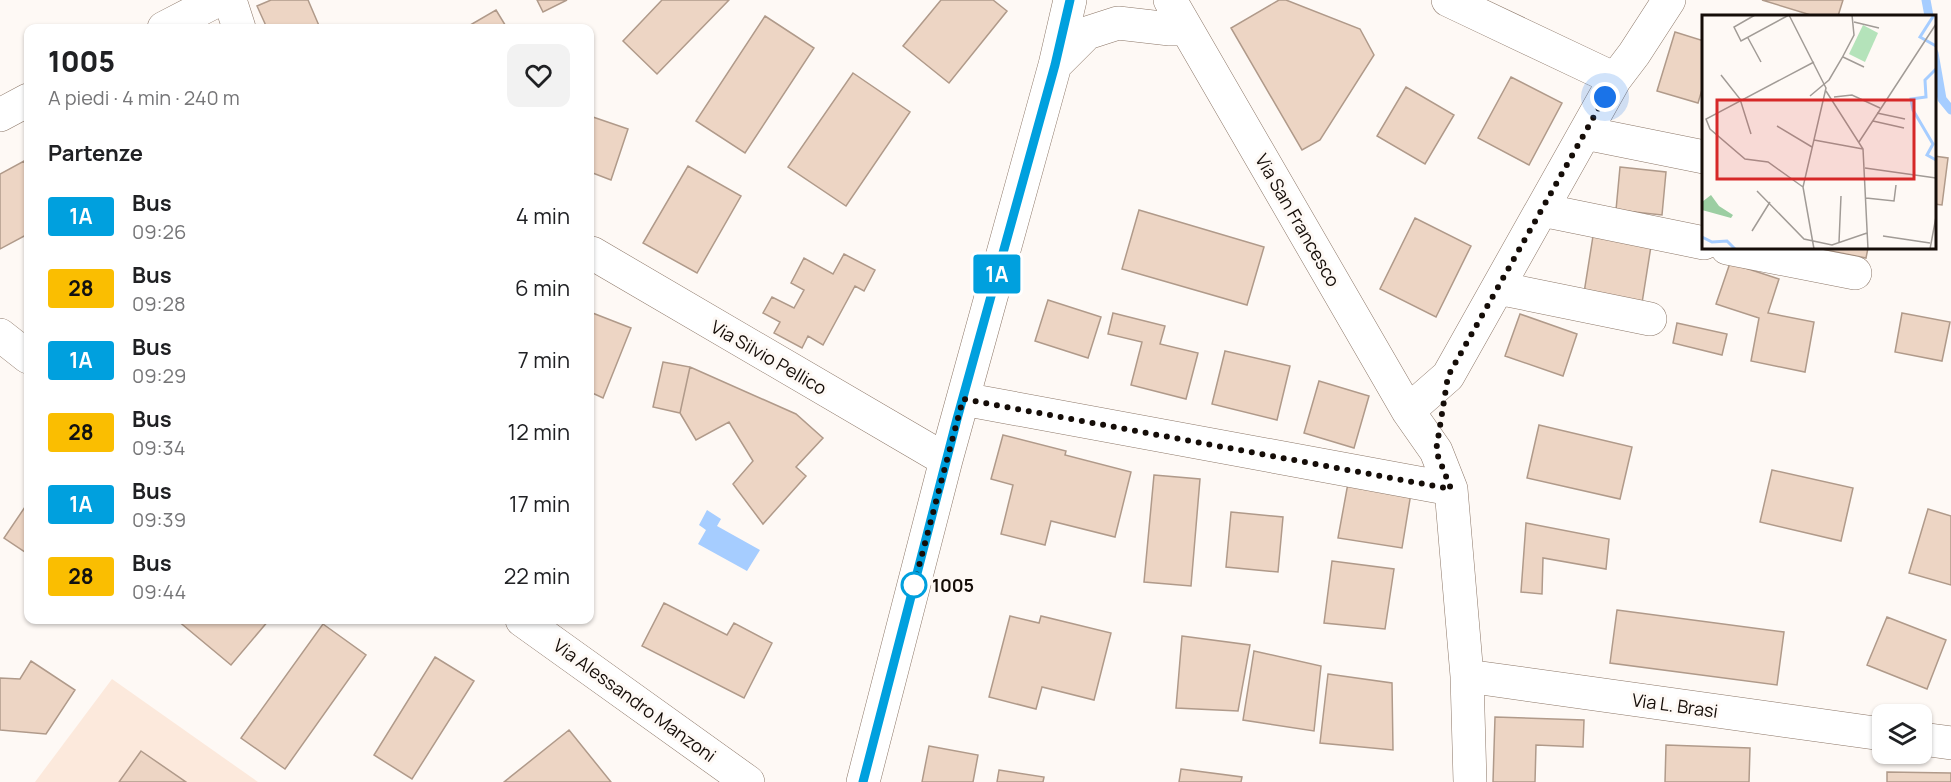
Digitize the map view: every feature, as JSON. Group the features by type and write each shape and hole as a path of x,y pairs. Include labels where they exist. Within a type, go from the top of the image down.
{"street":[{"path":"172,24 218,0"},
{"path":"230,0 238,24"},
{"path":"863,782 946,460 1055,65 1070,0"},
{"name":"Via San Francesco","path":"1170,0 1408,411 1436,451 1451,489 1467,676 1470,782"},
{"path":"1448,0 1615,79"},
{"path":"1408,411 1448,376 1615,79 1669,0"},
{"path":"1055,65 1087,33 1118,23 1186,29"},
{"path":"0,115 24,102"},
{"path":"1585,133 1702,157"},
{"path":"1542,210 1702,243"},
{"path":"1732,249 1855,273"},
{"name":"Via Silvio Pellico","path":"594,254 946,460"},
{"path":"1498,288 1650,320"},
{"path":"0,335 24,354"},
{"path":"1436,451 1448,376"},
{"path":"963,399 1451,489"},
{"name":"Via Alessandro Manzoni","path":"528,624 748,782"},
{"name":"Via L. Brasi","path":"1467,676 1872,733"},
{"path":"1932,740 1951,743"}],"shaded area":[{"path":"112,679 258,782 35,782"}],"water":[{"path":"707,510 721,519 717,526 760,550 747,571 698,544 706,530 699,525"}],"building":[{"path":"271,0 308,0 318,24 265,24 257,6"},
{"path":"537,0 567,0 543,12"},
{"path":"662,0 729,0 657,74 623,41"},
{"path":"941,0 993,0 1007,11 949,83 903,46"},
{"path":"1279,0 1286,0 1360,29 1374,55 1320,140 1302,150 1231,28"},
{"path":"1762,0 1843,0 1838,15 1811,15"},
{"path":"496,10 505,24 472,24"},
{"path":"765,16 814,48 745,153 696,121"},
{"path":"1675,32 1702,40 1702,90 1698,103 1657,91"},
{"path":"853,73 910,112 846,206 788,167"},
{"path":"1511,77 1562,103 1529,165 1478,138"},
{"path":"1406,87 1454,115 1425,164 1377,136"},
{"path":"594,117 628,129 611,180 594,174"},
{"path":"1936,156 1948,158 1942,205 1936,204"},
{"path":"24,161 24,236 0,249 0,174"},
{"path":"688,166 741,196 697,273 643,243"},
{"path":"1620,167 1666,172 1662,215 1616,210"},
{"path":"1139,210 1264,247 1247,305 1122,269"},
{"path":"1415,218 1471,246 1436,317 1380,289"},
{"path":"1593,236 1651,246 1642,303 1584,293"},
{"path":"1821,249 1868,249 1866,258"},
{"path":"844,254 875,270 864,291 855,286 823,345 808,336 802,348 774,333 780,322 763,313 772,297 794,308 804,290 791,283 804,258 833,274"},
{"path":"1730,263 1779,279 1768,313 1814,322 1805,372 1751,361 1759,318 1716,304"},
{"path":"1048,300 1101,317 1088,358 1035,341"},
{"path":"1113,313 1165,326 1160,344 1198,353 1186,399 1131,385 1142,342 1108,334"},
{"path":"1902,313 1950,322 1942,361 1895,352"},
{"path":"594,314 631,328 603,398 594,394"},
{"path":"1520,314 1577,334 1563,376 1505,356"},
{"path":"1677,323 1727,334 1722,355 1673,343"},
{"path":"1225,351 1290,366 1277,420 1212,404"},
{"path":"663,362 690,367 680,413 653,407"},
{"path":"690,367 796,414 823,438 796,467 806,476 763,524 733,484 753,461 729,422 696,440 680,413"},
{"path":"1319,381 1369,396 1354,448 1304,433"},
{"path":"1539,425 1632,447 1620,499 1527,478"},
{"path":"1003,435 1066,451 1065,455 1131,472 1115,537 1051,521 1045,545 1001,534 1013,485 991,479"},
{"path":"1772,470 1853,488 1841,541 1760,522"},
{"path":"1154,475 1200,479 1191,586 1144,582"},
{"path":"1348,483 1411,493 1402,548 1338,538"},
{"path":"24,508 24,551 4,538"},
{"path":"1928,509 1951,516 1951,585 1909,573"},
{"path":"1231,512 1283,517 1278,572 1226,567"},
{"path":"1526,523 1609,539 1606,569 1543,558 1542,594 1521,592"},
{"path":"1332,561 1394,569 1385,629 1324,623"},
{"path":"664,603 727,635 734,623 772,643 744,698 642,646"},
{"path":"1617,610 1784,632 1777,685 1610,663"},
{"path":"1010,616 1039,623 1041,616 1111,633 1094,700 1042,687 1036,709 989,697"},
{"path":"1887,617 1946,640 1927,689 1867,665"},
{"path":"182,624 266,624 231,665"},
{"path":"323,624 366,655 285,769 241,738"},
{"path":"1182,636 1250,645 1238,711 1176,708"},
{"path":"1254,651 1321,666 1314,731 1243,720"},
{"path":"435,657 474,681 412,779 374,755"},
{"path":"31,661 75,690 46,734 0,730 0,678 20,679"},
{"path":"1328,674 1392,683 1393,750 1320,743"},
{"path":"1495,717 1584,720 1583,747 1536,745 1535,782 1493,782"},
{"path":"569,730 611,782 504,782"},
{"path":"1666,745 1750,748 1749,782 1665,782"},
{"path":"929,746 978,755 973,782 922,782"},
{"path":"141,751 186,782 119,782"},
{"path":"1181,769 1242,777 1241,782 1179,782"},
{"path":"999,770 1044,777 1043,782 997,782"},
{"path":"1887,772 1951,773 1951,782 1887,782"}],"waterway":[{"path":"1926,0 1929,15"},
{"path":"1936,64 1942,99 1951,110"}],"bus line":[{"name":"1A","path":"863,782 957,419 1055,65 1070,0"}],"place":[{"name":"1005","path":"914,585"}],"route":[{"path":"914,585 963,399 1451,489 1436,451 1448,376 1605,97"}]}
